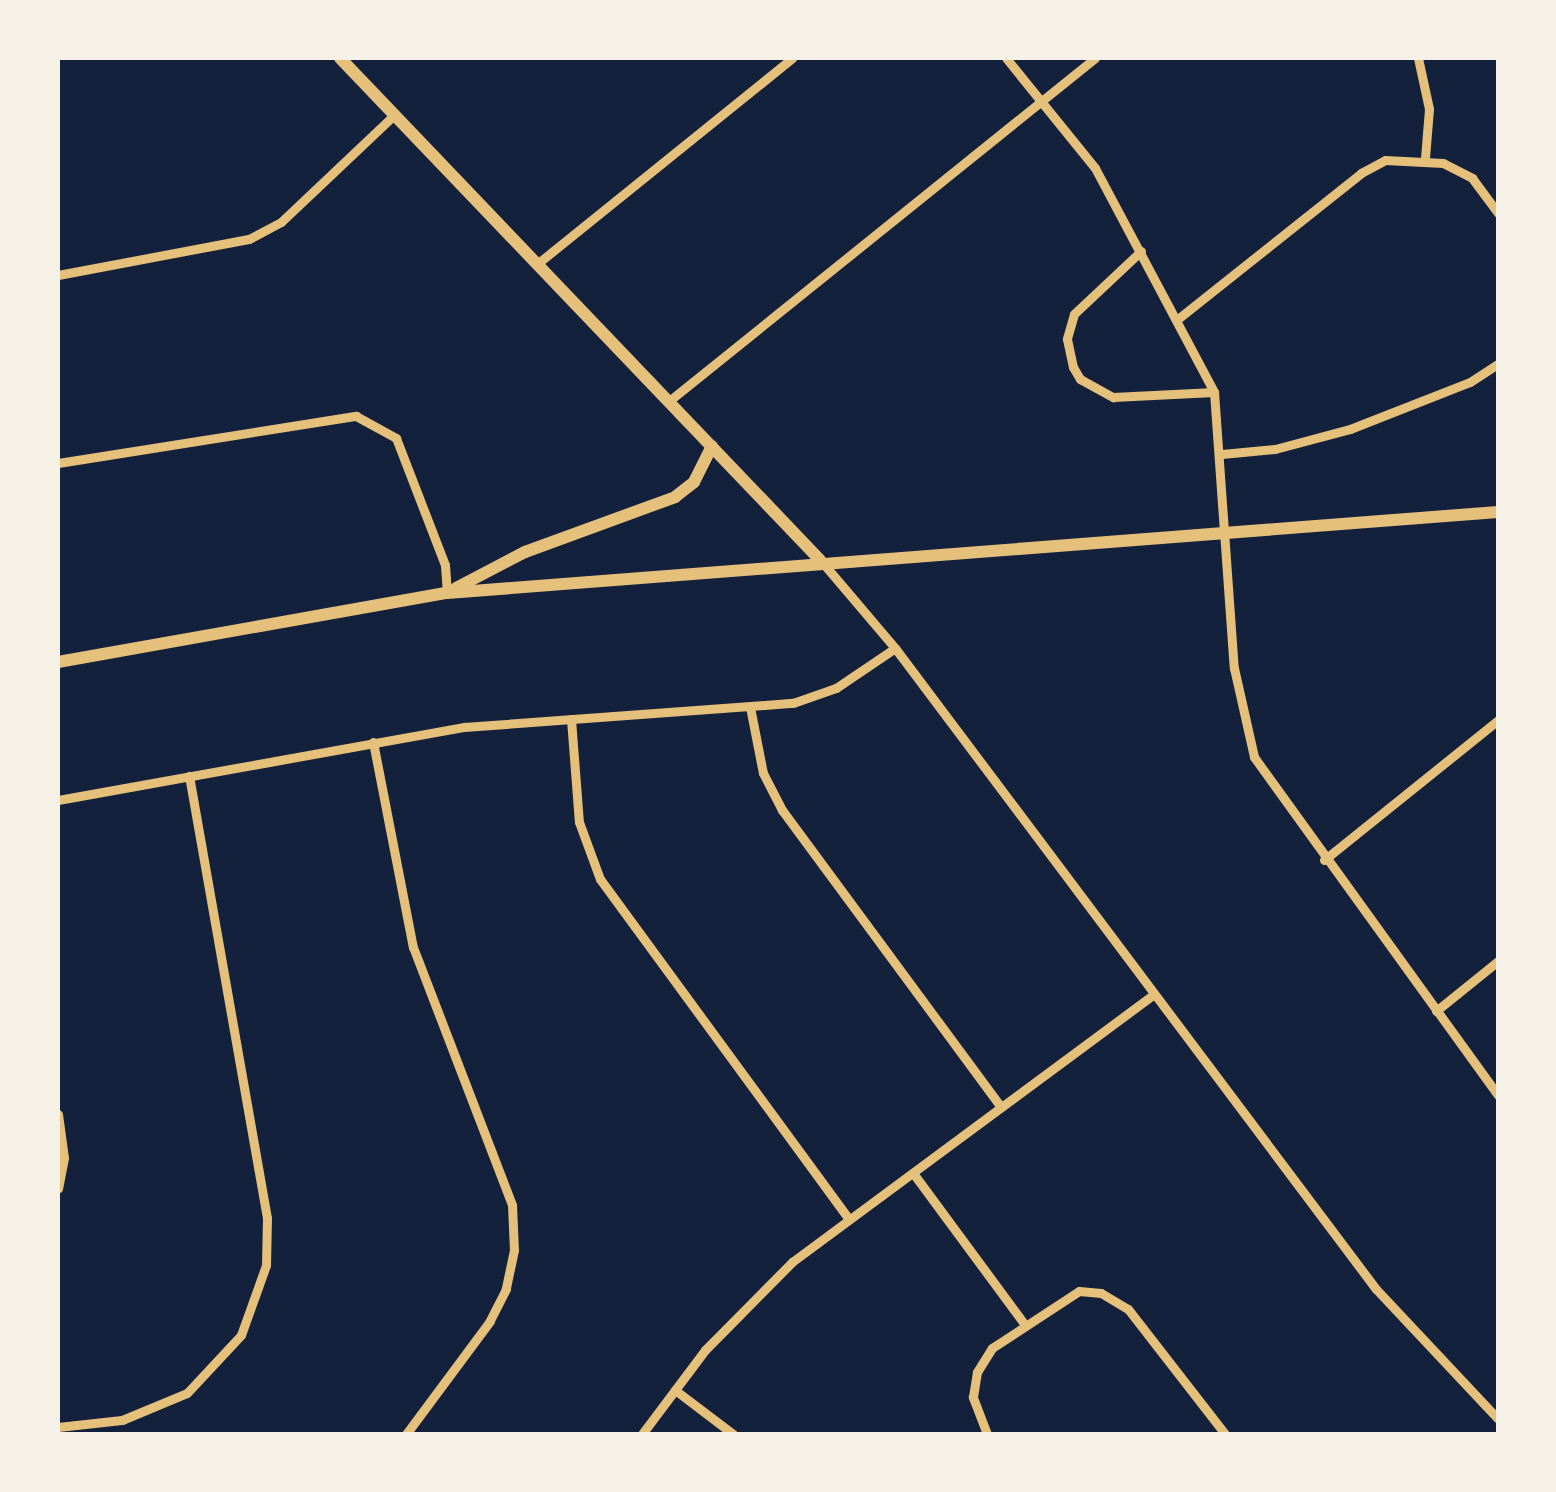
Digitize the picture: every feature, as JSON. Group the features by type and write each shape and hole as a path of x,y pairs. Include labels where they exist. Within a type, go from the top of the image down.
{"main road":[{"path":"340,58 820,560"},
{"path":"447,593 526,552 675,496 694,482 712,446"},
{"path":"58,662 447,593 820,560 1498,512"}],"street":[{"path":"537,264 792,58"},
{"path":"1006,58 1095,168 1179,318 1214,392 1222,454 1234,668 1246,735 1271,787 1498,1095"},
{"path":"670,400 1095,58"},
{"path":"1418,58 1429,110 1425,158"},
{"path":"58,274 250,240 281,222 394,115"},
{"path":"1179,318 1360,172 1384,160 1425,158 1472,178 1498,212"},
{"path":"1141,251 1074,314 1066,339 1080,379 1113,397 1214,392"},
{"path":"1222,454 1274,449 1350,429 1470,382 1498,364"},
{"path":"58,463 356,416 396,438 445,565 447,593"},
{"path":"820,560 895,648 1376,1289 1498,1419"},
{"path":"58,800 373,742 572,718 794,703 836,688 895,648"},
{"path":"750,707 763,773 782,810 1001,1108"},
{"path":"572,718 579,822 600,879 849,1219"},
{"path":"1324,860 1498,720"},
{"path":"373,742 413,947 512,1205 514,1250 506,1289 490,1322 406,1434"},
{"path":"58,1427 122,1420 186,1393 241,1335 266,1265 267,1218 189,776"},
{"path":"1436,1010 1498,961"},
{"path":"642,1434 737,1313 849,1219 1153,995"},
{"path":"58,1114 64,1158 58,1188"},
{"path":"912,1173 1025,1325"},
{"path":"987,1434 974,1407 976,1372 992,1348 1079,1291 1101,1293 1128,1309 1225,1434"},
{"path":"676,1390 733,1434"}]}
